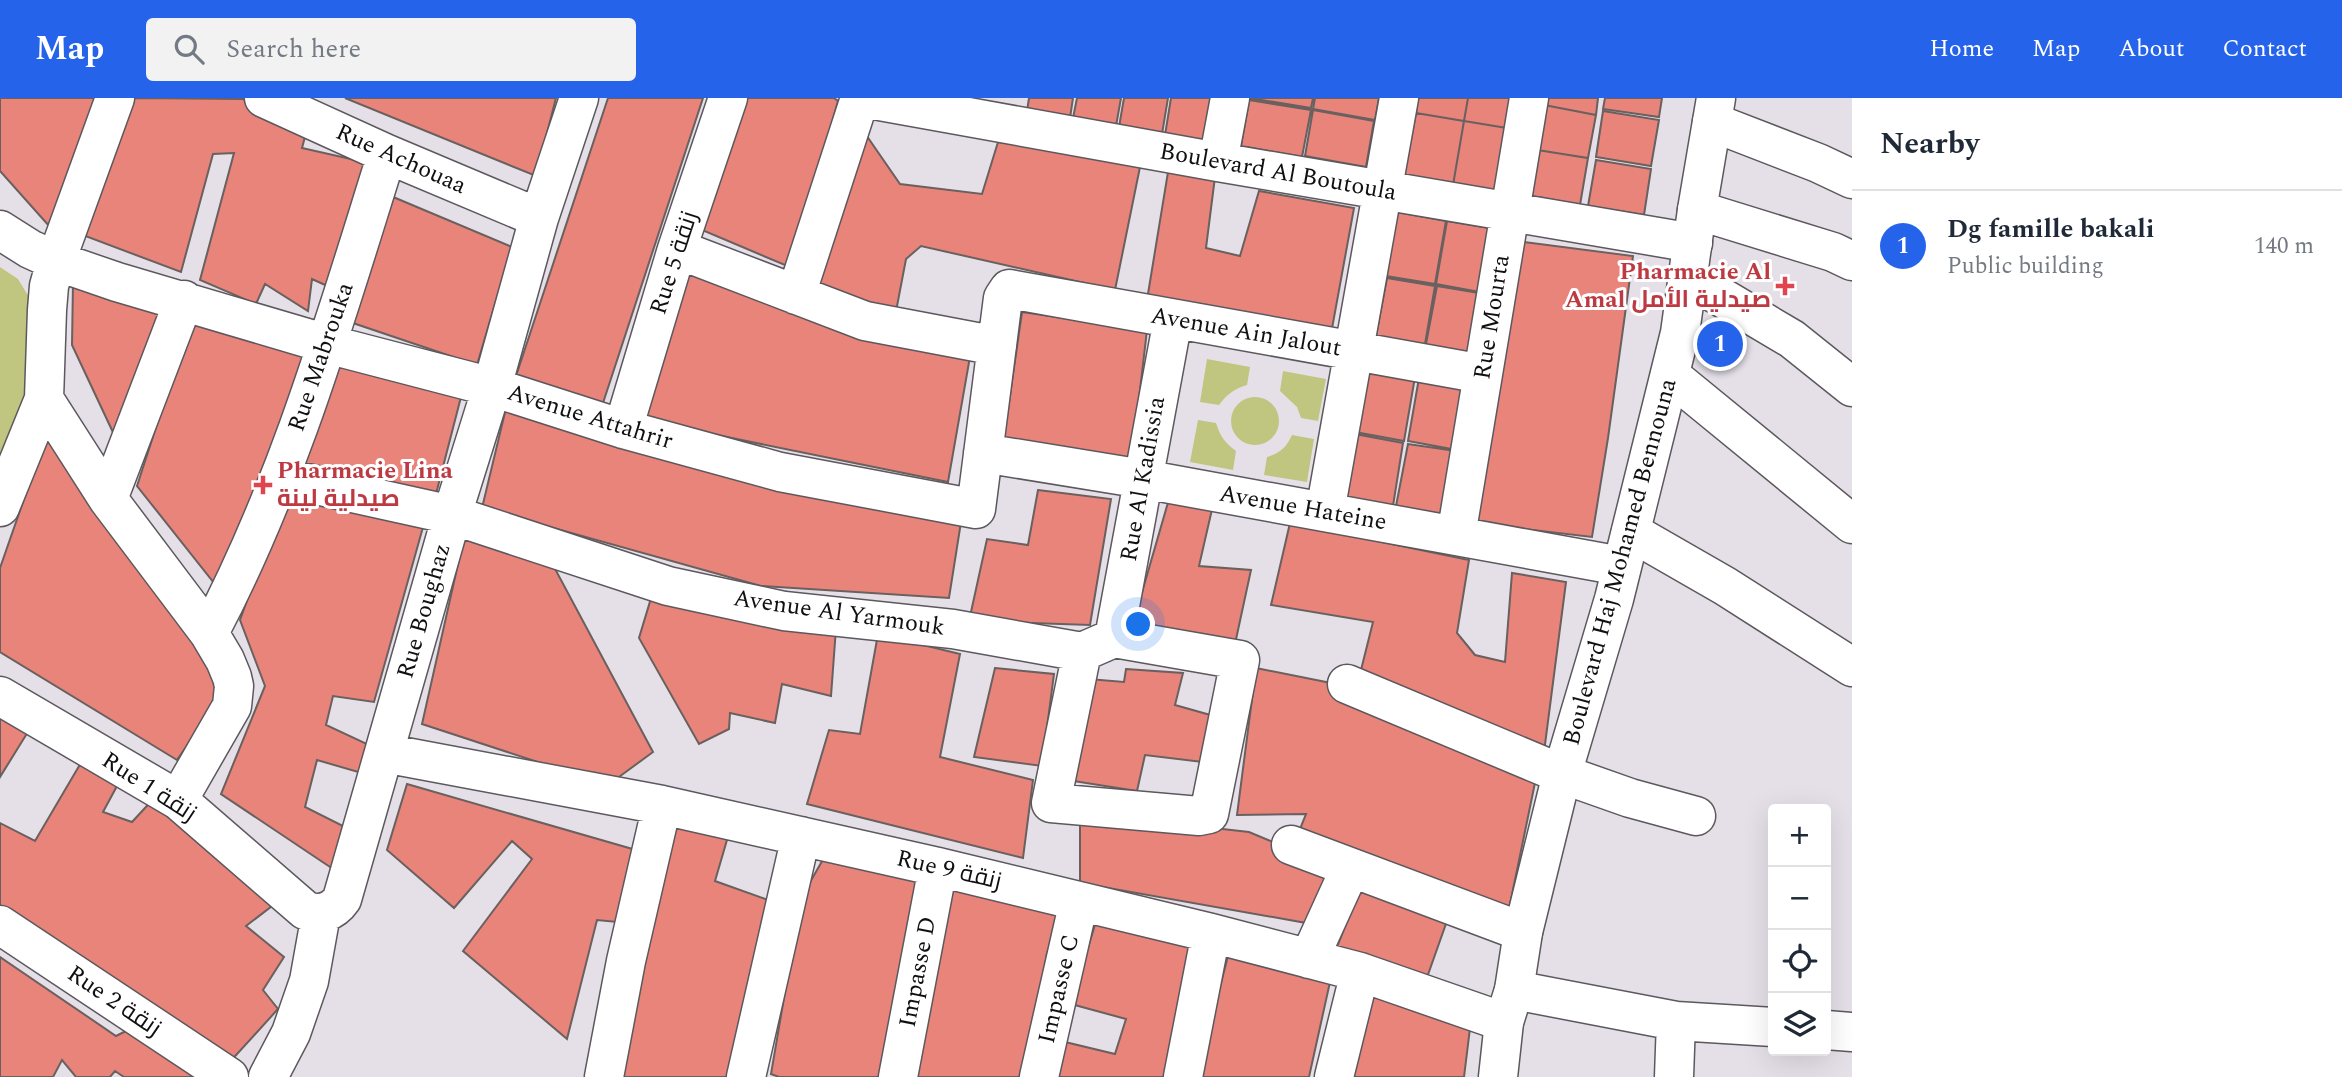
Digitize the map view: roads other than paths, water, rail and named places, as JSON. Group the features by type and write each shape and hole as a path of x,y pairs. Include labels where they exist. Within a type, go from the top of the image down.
{"street":[{"path":"0,507 44,398 49,286 115,98"},
{"name":"Rue Achouaa","path":"264,98 387,154 539,218"},
{"name":"Rue Boughaz","path":"321,914 333,909 342,899 539,218 579,98"},
{"name":"Rue 5 زنقة","path":"623,429 677,249 729,98"},
{"path":"796,295 861,98"},
{"name":"Boulevard Al Boutoula","path":"861,98 1006,111 1218,162 1693,244"},
{"path":"1218,162 1230,98"},
{"path":"1325,512 1399,98"},
{"name":"Rue Mourta","path":"1456,536 1529,98"},
{"path":"1714,110 1852,179"},
{"name":"Boulevard Haj Mohamed Bennouna","path":"1497,1077 1523,932 1562,774 1614,599 1680,333 1714,110"},
{"name":"Rue Mabrouka","path":"209,633 236,582 280,477 327,344 387,154"},
{"name":"Avenue Attahrir","path":"0,230 30,250 117,282 327,344 492,387 623,429 780,472 976,509 1003,298 1009,289"},
{"path":"1693,244 1833,252 1852,261"},
{"path":"1693,244 1792,339 1852,387"},
{"path":"677,249 865,321 997,346"},
{"name":"Avenue Ain Jalout","path":"1009,289 1483,373"},
{"path":"108,499 184,300"},
{"name":"Rue Al Kadissia","path":"1051,803 1143,479 1173,319"},
{"path":"1670,375 1852,524"},
{"path":"44,398 108,499 209,633 232,677 234,701 178,800"},
{"name":"Avenue Hateine","path":"983,453 1456,536 1626,549 1725,586 1852,667"},
{"name":"Avenue Al Yarmouk","path":"280,477 452,515 668,586 784,611 1240,660 1209,814 1199,816 1051,803"},
{"path":"1347,684 1562,774 1630,798 1696,816"},
{"name":"Rue 1 زنقة","path":"0,696 178,800 305,910 321,914"},
{"name":"Rue 9 زنقة","path":"384,754 662,806 801,836 1509,1006 1768,1027"},
{"path":"604,1077 626,961 662,806"},
{"path":"746,1077 801,836"},
{"path":"1292,845 1523,932"},
{"name":"Impasse D","path":"898,1077 938,867"},
{"path":"1309,958 1350,869"},
{"name":"Impasse C","path":"1039,1077 1079,901"},
{"path":"268,1077 291,1033 309,981 321,914"},
{"name":"Rue 2 زنقة","path":"0,925 229,1077"},
{"path":"1183,1077 1211,933"},
{"path":"1334,1077 1360,972"},
{"path":"1674,1077 1676,1021"},
{"path":"1831,1030 1852,1032"}],"place":[{"name":"Pharmacie Al Amal صيدلية الأمل","path":"1785,286"},
{"name":"Dg famille bakali","path":"1720,344"},
{"name":"Pharmacie Lina صيدلية لينة","path":"263,485"}]}
